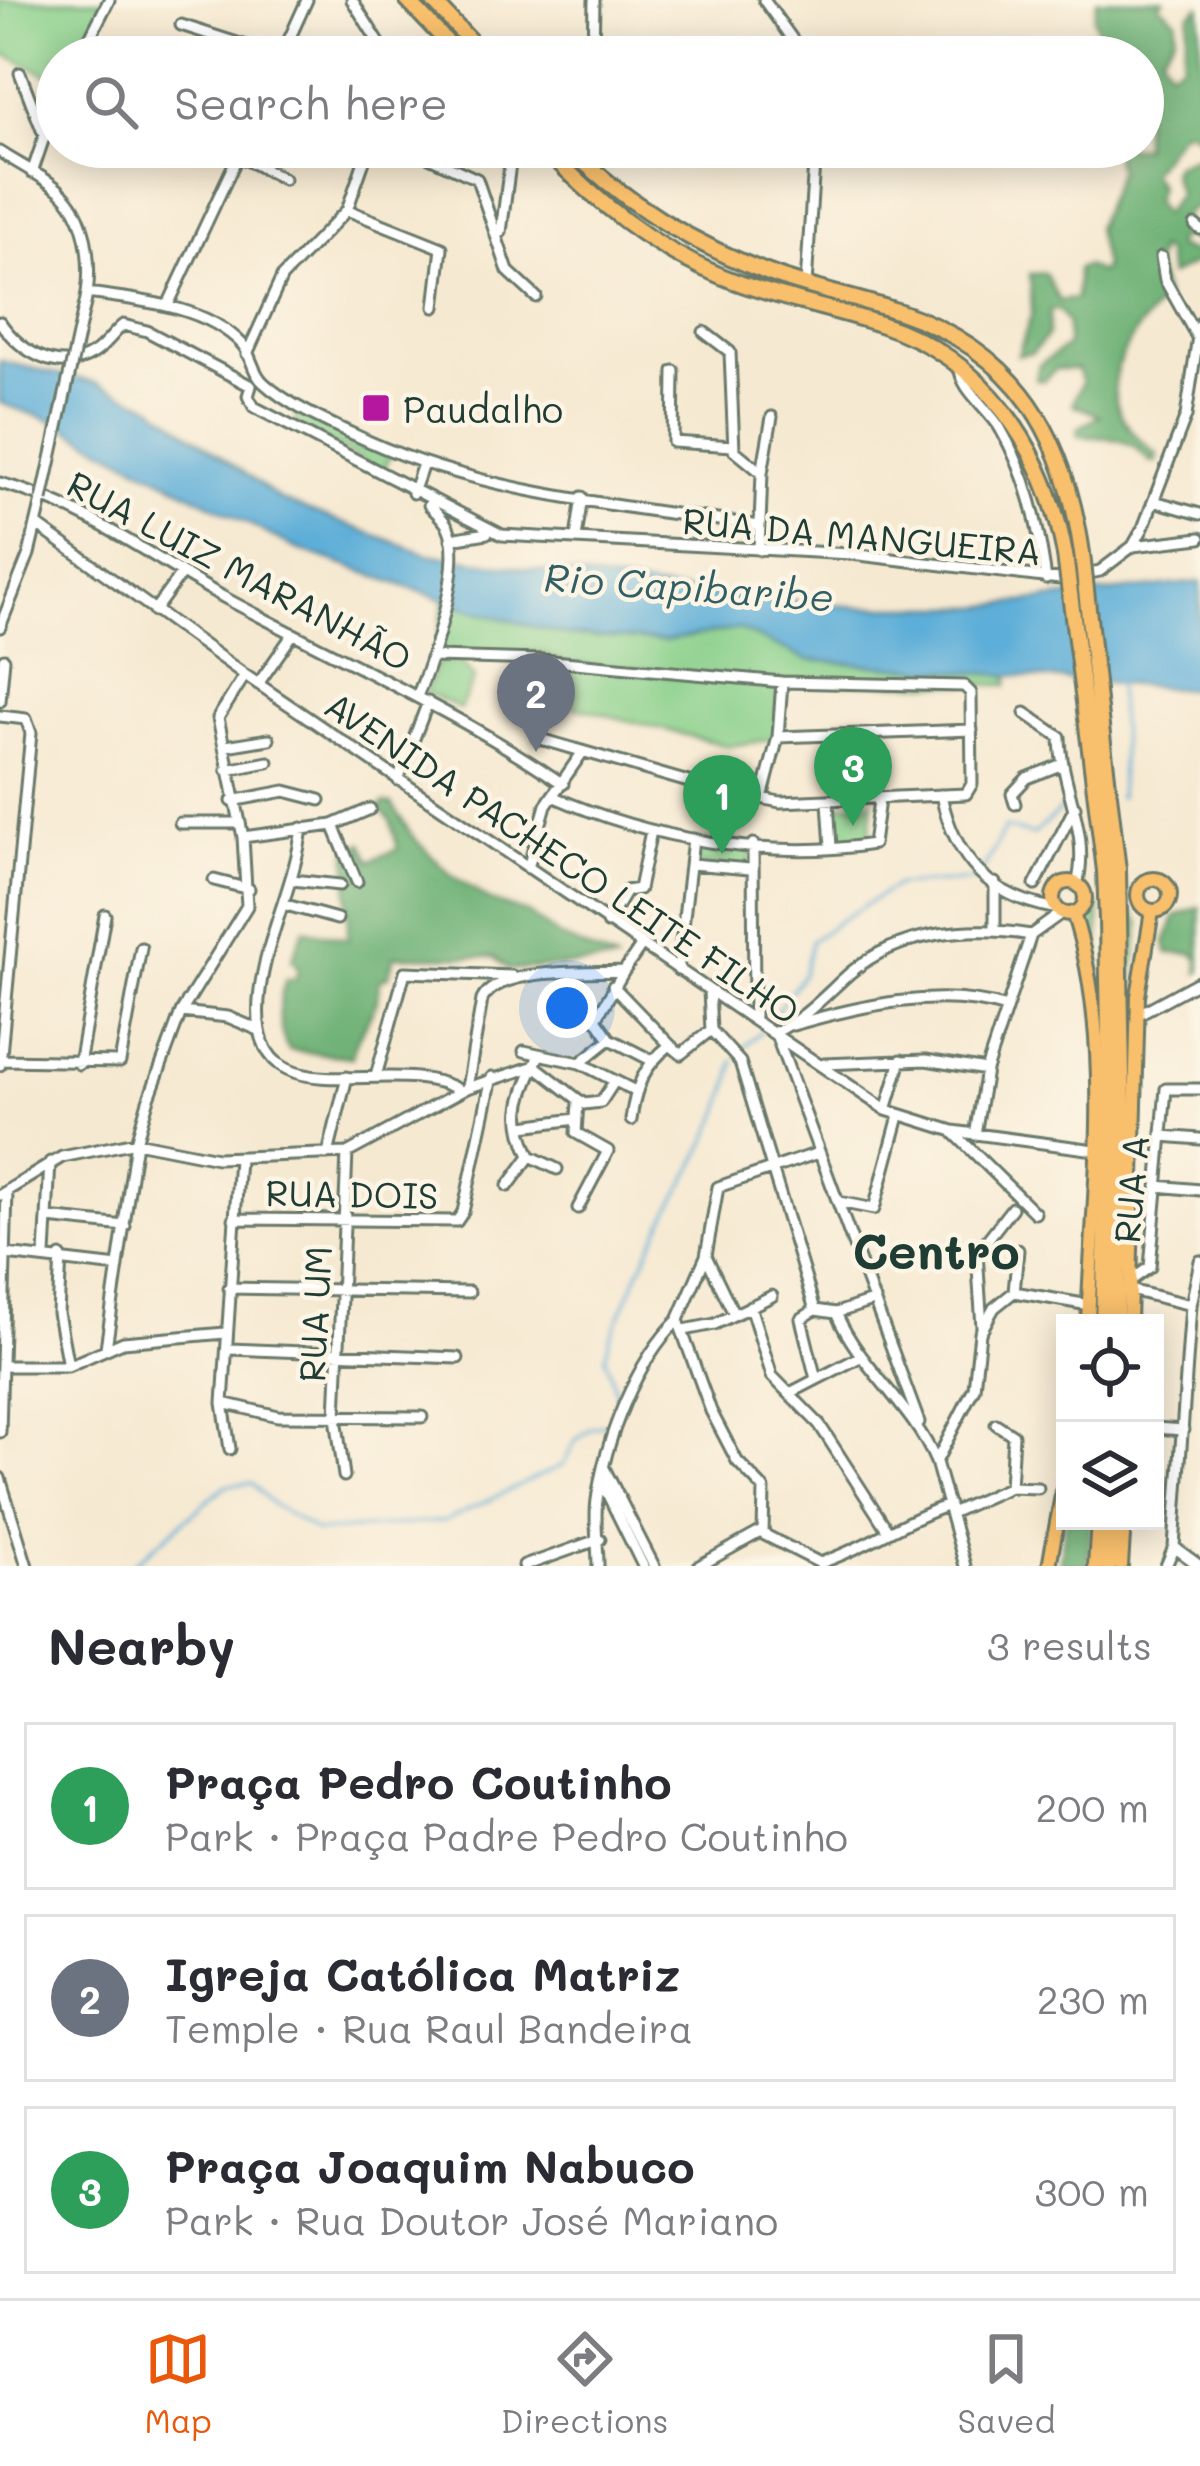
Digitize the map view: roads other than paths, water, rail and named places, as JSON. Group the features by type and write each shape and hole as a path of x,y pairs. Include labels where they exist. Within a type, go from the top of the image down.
{"highway":[{"path":"407,0 441,36"},
{"path":"431,0 465,36"},
{"path":"566,168 607,208 685,260 748,287 884,325 961,366 1008,414 1038,462 1052,495 1065,555 1091,702 1112,871 1124,1126 1116,1314"},
{"path":"591,168 626,199 678,232 806,285 903,313 966,342 1028,398 1063,462 1071,491 1082,553 1091,702"},
{"path":"1102,1314 1113,920"},
{"path":"1096,1566 1098,1530"},
{"path":"1109,1566 1111,1530"}],"main road":[{"path":"1138,896 1149,880 1168,886 1169,902 1152,911"},
{"path":"1088,1314 1095,1150 1093,1014 1086,958 1065,912 1053,900 1058,886 1138,896 1152,911"},
{"path":"1065,912 1081,891"},
{"path":"1129,1314 1138,1015 1152,911"},
{"path":"1049,1566 1056,1528"},
{"path":"1121,1566 1123,1530"}],"street":[{"path":"91,36 109,0"},
{"path":"291,36 307,0"},
{"path":"352,0 375,36"},
{"path":"593,36 594,0"},
{"path":"764,0 790,36"},
{"path":"181,25 215,36"},
{"path":"20,74 36,115"},
{"path":"0,152 63,194 77,216 88,293 37,525 0,628"},
{"path":"32,173 36,156"},
{"path":"168,305 233,168"},
{"path":"267,168 284,179"},
{"path":"248,354 282,277 347,210 362,168"},
{"path":"455,168 475,177 500,237 508,271 536,297"},
{"path":"500,237 509,168"},
{"path":"806,285 814,168"},
{"path":"347,210 437,244 443,253 435,307"},
{"path":"1161,257 1165,280 1197,337"},
{"path":"88,293 168,305 237,340 248,354 257,384 249,400 352,461 493,533"},
{"path":"0,322 26,353 56,359 95,353 120,326 147,331 423,464 759,526"},
{"path":"1133,546 1186,416 1200,322"},
{"path":"704,332 730,352 733,446 739,458 762,473"},
{"path":"961,366 961,381 990,412 1026,478 1046,579"},
{"path":"674,371 673,442 733,446"},
{"path":"290,399 292,427"},
{"path":"759,550 762,473 772,417"},
{"path":"352,461 364,439"},
{"path":"417,494 423,464"},
{"name":"RUA LUIZ MARANHÃO","path":"0,483 62,502 181,574 507,744 563,784"},
{"path":"398,780 435,657 451,543 448,527 417,494"},
{"path":"576,538 582,496"},
{"path":"1154,501 1200,514"},
{"name":"AVENIDA PACHECO LEITE FILHO","path":"37,525 258,684 886,1110 953,1131 1095,1150"},
{"path":"451,543 493,533"},
{"name":"RUA DA MANGUEIRA","path":"493,533 873,556 1046,579 1091,575 1133,546"},
{"path":"1133,546 1200,538"},
{"path":"154,611 181,574"},
{"path":"258,684 293,634"},
{"path":"435,657 542,660 782,682 964,686 971,693 968,793 828,802 762,798 537,739"},
{"path":"0,700 4,659"},
{"path":"106,1348 136,1142 181,1012 212,958 237,929 249,889 218,716 245,675"},
{"path":"762,798 778,737 782,682"},
{"path":"1024,713 1059,735 1060,765 1075,807 1082,848 1081,891"},
{"path":"0,716 26,719 31,727 2,1001 0,1063 120,1062 141,949"},
{"path":"778,737 972,730"},
{"path":"226,746 269,739"},
{"path":"528,868 552,796 582,753"},
{"path":"227,770 268,762"},
{"path":"1015,804 1012,794 1018,784 1060,765"},
{"path":"232,801 285,791 320,800"},
{"path":"941,795 955,846 985,877 1065,912"},
{"path":"552,796 651,831 693,839 831,847 873,844 879,800"},
{"path":"828,802 831,847"},
{"path":"1035,885 1075,807"},
{"path":"243,837 333,825 370,809"},
{"path":"180,823 239,824"},
{"path":"333,825 357,882"},
{"path":"302,828 286,905 263,974 259,1030 275,1062 290,1073 376,1076 464,1090"},
{"path":"607,922 626,891 639,889 651,831"},
{"path":"678,970 693,839"},
{"path":"753,844 750,869 766,1025 936,1462 965,1566"},
{"path":"691,864 750,869"},
{"path":"985,877 994,929"},
{"path":"214,880 249,889"},
{"path":"292,880 340,885"},
{"path":"0,897 15,899"},
{"path":"286,905 337,919"},
{"path":"975,1135 986,1070 1031,935 1065,912"},
{"path":"79,1064 105,915"},
{"path":"788,1027 898,942 994,929 1031,935"},
{"path":"641,946 596,1017 610,1039 651,1060"},
{"path":"376,1076 405,972 449,969 518,976 624,970"},
{"path":"464,1090 484,995 518,976"},
{"path":"1138,1015 1200,981"},
{"path":"614,986 681,1054 711,1030"},
{"path":"710,991 711,1030 740,1062 815,1310"},
{"path":"829,992 839,1012"},
{"path":"766,1025 788,1027 839,1012 962,998 1006,1008"},
{"path":"181,1012 228,1017 259,1030"},
{"path":"580,1063 610,1039"},
{"path":"631,1120 634,1091 651,1060 670,1046"},
{"path":"524,1051 578,1102 601,1102 614,1082"},
{"path":"821,1064 901,1060 986,1070"},
{"path":"886,1110 901,1060"},
{"path":"0,1432 6,1254 2,1193 50,1162 136,1142 239,1158 347,1154 464,1090 536,1061 580,1063 634,1091"},
{"path":"508,1186 530,1156 519,1096 536,1061"},
{"path":"328,1154 347,1076"},
{"name":"RUA DOIS","path":"234,1219 452,1222 464,1212 492,1077"},
{"name":"RUA A","path":"1130,1286 1150,1267 1165,1091 1200,1089"},
{"path":"578,1102 576,1132 606,1147 608,1153 578,1208"},
{"path":"838,1202 874,1209 899,1116"},
{"path":"523,1126 577,1119"},
{"path":"953,1131 1035,1214"},
{"path":"1162,1136 1200,1139"},
{"path":"598,1566 604,1468 643,1360 681,1325 706,1256 720,1185 818,1153"},
{"name":"RUA UM","path":"344,1476 336,1417 347,1154"},
{"path":"530,1156 557,1169"},
{"path":"230,1449 223,1403 229,1349 225,1333 239,1158"},
{"path":"45,1255 50,1162"},
{"path":"1157,1186 1200,1190"},
{"path":"936,1462 974,1388 982,1328 977,1252 1012,1208"},
{"path":"48,1218 124,1226"},
{"path":"982,1328 1014,1292 1018,1250"},
{"path":"6,1254 118,1267"},
{"path":"706,1256 734,1314"},
{"path":"61,1257 58,1313 68,1366"},
{"path":"1166,1566 1174,1547 1198,1262"},
{"path":"1130,1286 1192,1305"},
{"path":"229,1288 470,1292"},
{"path":"1014,1292 1089,1305"},
{"path":"681,1325 734,1314 772,1296"},
{"path":"816,1378 801,1319 815,1310 836,1312 875,1300"},
{"path":"750,1306 769,1370 840,1453 888,1531"},
{"path":"836,1312 860,1357 919,1421"},
{"path":"681,1325 711,1411 737,1462 764,1489 762,1531"},
{"path":"2,1366 68,1366 106,1348 139,1340 225,1333"},
{"path":"229,1349 458,1358"},
{"path":"792,1392 860,1357"},
{"path":"1189,1360 1200,1370"},
{"path":"223,1403 265,1414 422,1417"},
{"path":"996,1424 1013,1436 1010,1487"},
{"path":"1164,1429 1183,1430"},
{"path":"604,1468 654,1566"},
{"path":"0,1478 27,1566"},
{"path":"601,1481 643,1566"},
{"path":"762,1531 818,1563 852,1561 888,1531 1010,1487 1038,1488"},
{"path":"699,1566 762,1531"},
{"path":"524,1566 600,1539"},
{"path":"1174,1547 1200,1566"}],"water":[{"name":"Rio Capibaribe","path":"0,361 97,383 153,406 282,501 427,554 670,590 859,607 978,607 1200,582 1200,690 808,660 738,629 664,641 566,635 479,612 295,548 47,419 0,403"}],"waterway":[{"path":"1117,681 1122,754 1119,798"},
{"path":"768,1024 803,974 811,941 897,885 978,880 1005,828 1033,835 1066,805"},
{"path":"738,1053 761,1031"},
{"path":"620,1404 605,1357 610,1338 657,1234 713,1129 734,1061"},
{"path":"131,1566 226,1485 252,1483 272,1504 317,1532 445,1521 563,1465 576,1440 592,1428 614,1422"}],"place":[{"name":"Paudalho","path":"376,408"},
{"name":"Igreja Católica Matriz","path":"536,752"},
{"name":"Praça Joaquim Nabuco","path":"853,826"},
{"name":"Praça Pedro Coutinho","path":"722,854"}],"district":[{"name":"Centro","path":"936,1250"}]}
